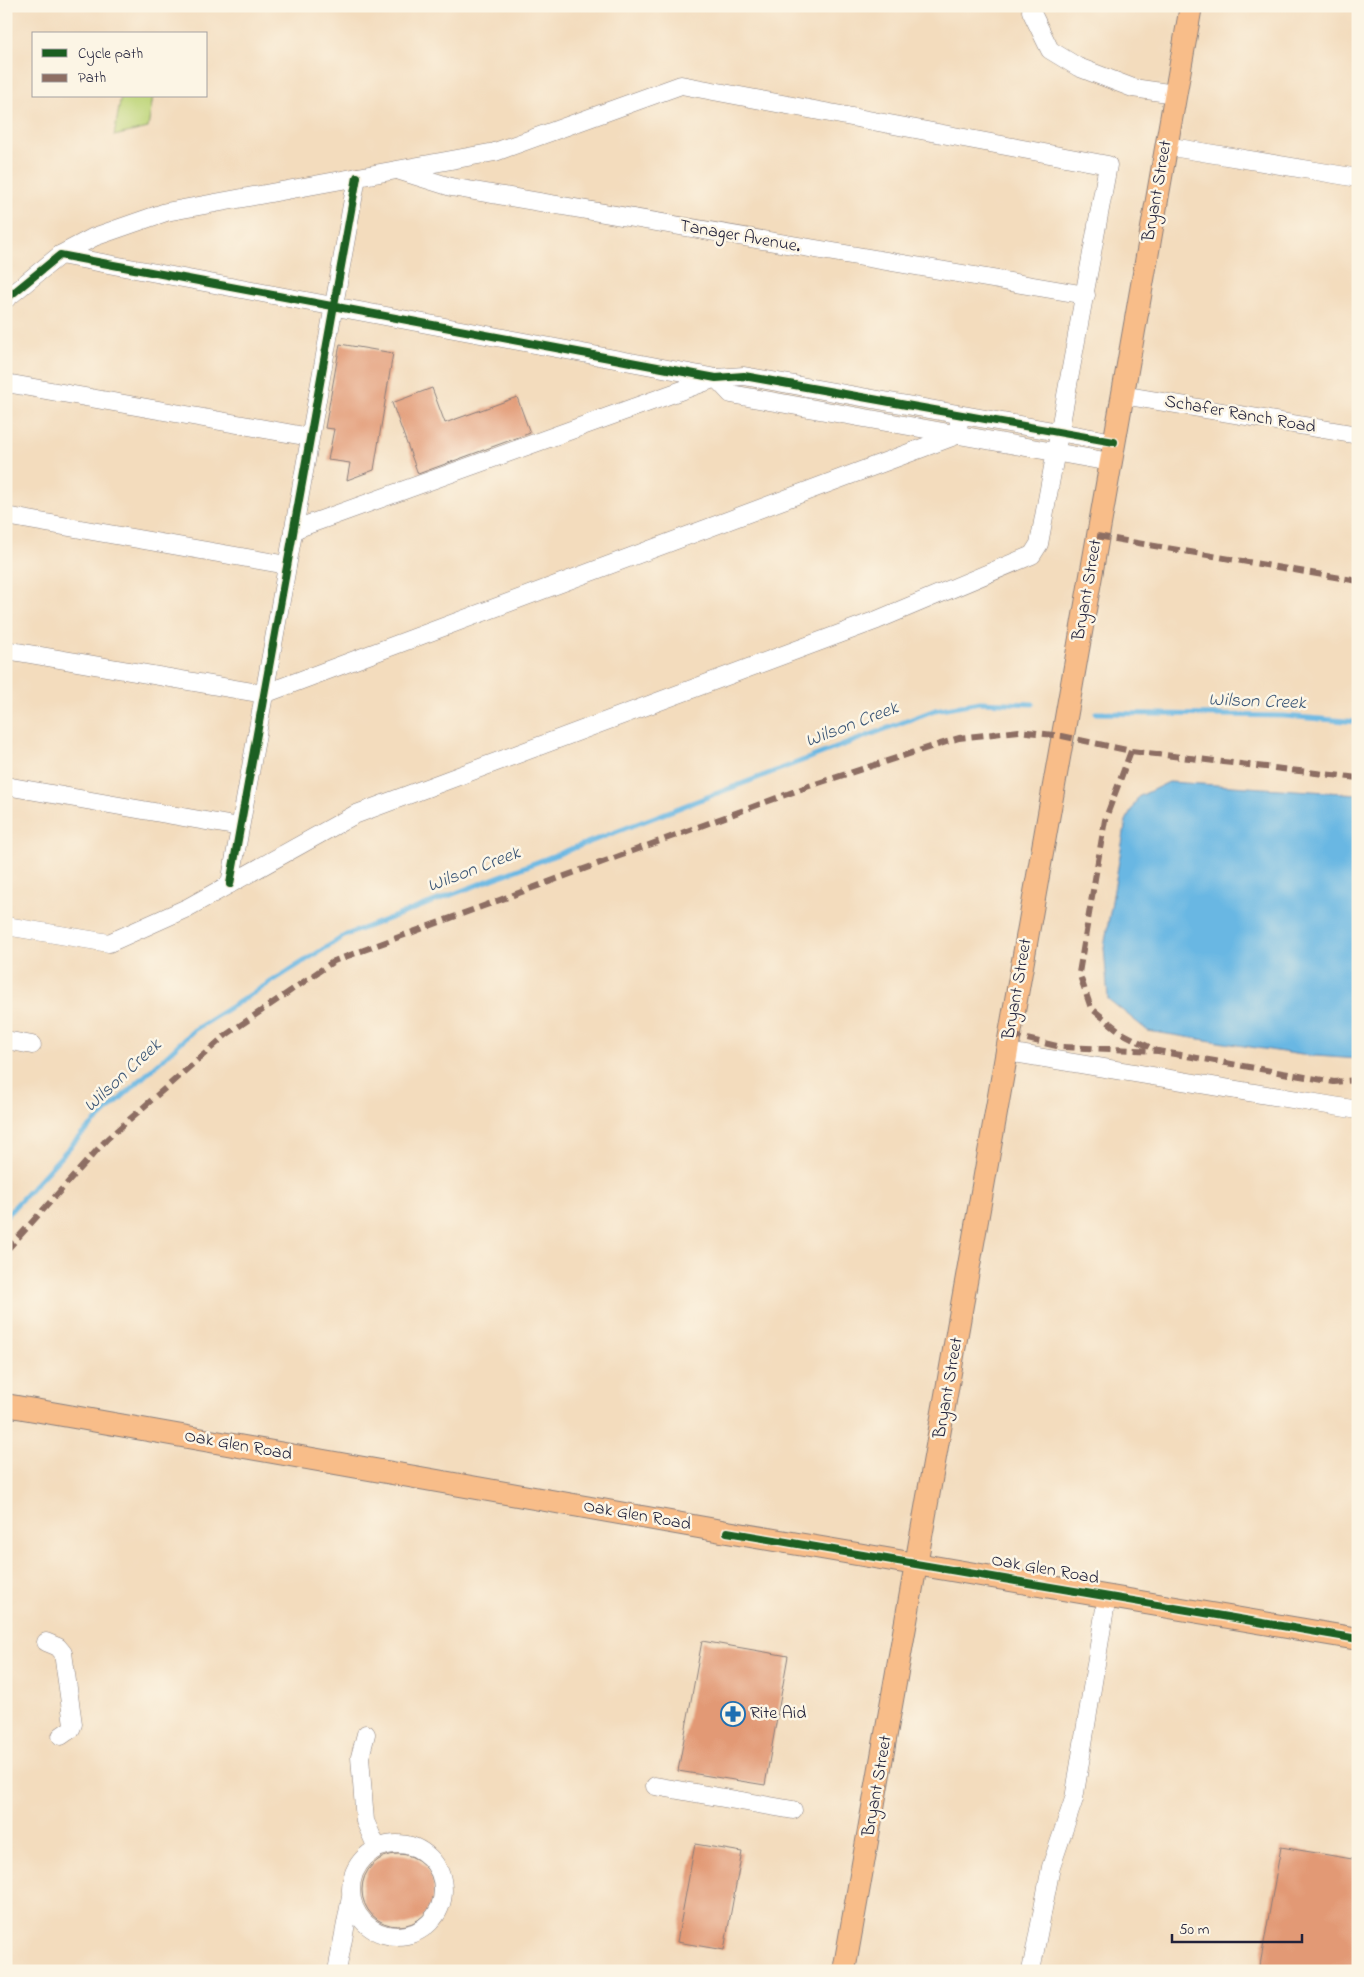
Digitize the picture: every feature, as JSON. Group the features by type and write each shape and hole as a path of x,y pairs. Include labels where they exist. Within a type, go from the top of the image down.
{"main road":[{"name":"Bryant Street","path":"844,1971 919,1564 1191,6"},
{"name":"Oak Glen Road","path":"6,1405 1358,1639"}],"street":[{"path":"1032,6 1031,11 1050,50 1078,67 1133,88 1175,94"},
{"path":"6,299 60,255 94,236 166,212 494,152 681,85 1108,165 1086,295 1039,544 1032,554 877,620 354,815 187,908 109,943 6,926"},
{"path":"1166,146 1358,178"},
{"name":"Tanager Avenue.","path":"397,170 451,187 1086,295"},
{"path":"230,884 357,177"},
{"path":"60,255 716,378 744,376 1060,433 1112,452"},
{"path":"716,378 731,394 1056,452 1112,452"},
{"path":"294,530 716,378"},
{"path":"6,383 310,437"},
{"name":"Schafer Ranch Road","path":"1122,395 1358,435"},
{"path":"956,435 960,416"},
{"path":"6,650 264,694 956,435"},
{"path":"6,516 287,565"},
{"path":"6,786 240,827"},
{"path":"6,1040 32,1045"},
{"path":"1007,1052 1358,1110"},
{"path":"1032,1971 1050,1867 1074,1799 1107,1596"},
{"path":"46,1642 58,1646 63,1653 65,1663 73,1724 61,1736"},
{"path":"366,1734 360,1758 365,1821 377,1848"},
{"path":"655,1786 793,1810"},
{"path":"337,1971 351,1897 351,1881 356,1867 365,1856 377,1848 391,1844 406,1844 419,1849 431,1858 439,1870 443,1884 442,1899 436,1914 426,1926 412,1933 396,1936 380,1933 366,1924 356,1912 351,1897"}],"green space":[{"path":"121,98 153,98 148,128 114,136"}],"water":[{"path":"1169,782 1358,794 1358,1059 1302,1055 1148,1031 1108,999 1104,947 1126,821 1138,797"}],"building":[{"path":"340,344 393,353 374,470 347,480 350,463 328,460 334,429 325,428"},
{"path":"432,388 445,423 517,397 530,433 418,474 392,403"},
{"name":"Rite Aid","path":"702,1641 788,1656 765,1785 678,1771"},
{"path":"695,1844 742,1852 724,1950 677,1942"},
{"path":"1281,1847 1358,1860 1358,1971 1259,1971"},
{"path":"405,1854 424,1864 432,1876 434,1890 432,1904 424,1916 412,1924 391,1926 372,1916 364,1904 362,1883 372,1864 384,1856"}],"waterway":[{"name":"Wilson Creek","path":"6,1216 79,1137 194,1030 346,935 935,710 980,702 1033,704"},
{"name":"Wilson Creek","path":"1096,713 1284,716 1358,722"}],"marked path":[{"path":"1097,536 1358,581"},
{"path":"6,1251 107,1139 226,1035 334,961 812,785 959,738 1019,731 1062,736 1131,751 1358,778"},
{"path":"1131,751 1105,820 1079,973 1091,1008 1122,1033 1155,1050"},
{"path":"1010,1035 1061,1047 1158,1051 1334,1082 1358,1080"}],"cycle path":[{"path":"230,884 357,177"},
{"path":"6,299 60,255 716,378 744,376 1114,442"},
{"path":"727,1532 1358,1639"}],"place":[{"name":"Rite Aid","path":"733,1714"}]}
